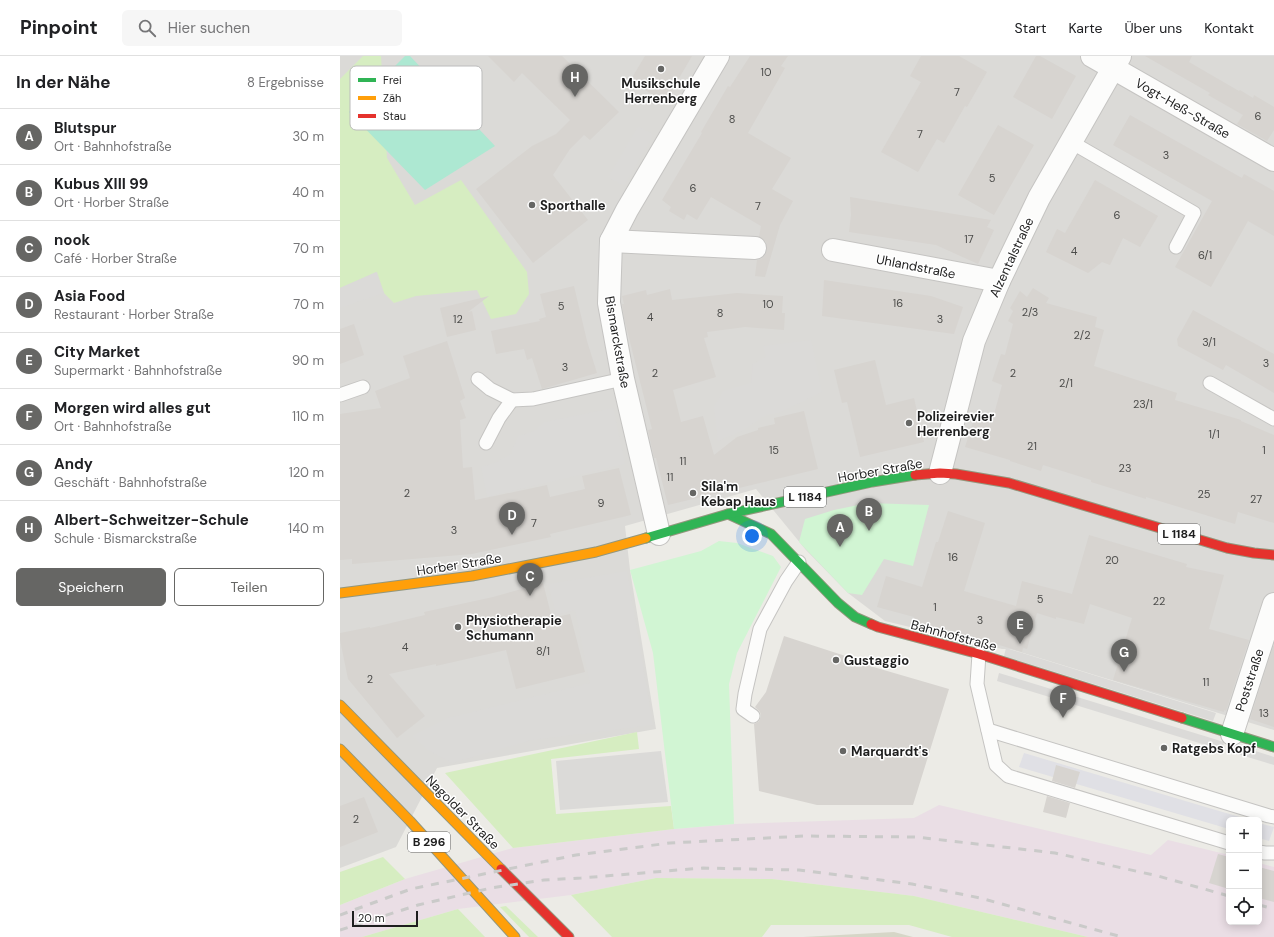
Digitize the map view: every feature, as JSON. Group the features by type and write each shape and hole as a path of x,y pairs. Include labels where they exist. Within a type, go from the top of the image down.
{"main road":[{"name":"Horber Straße","path":"370,588 497,572 596,552 728,514 908,475 940,474 978,477 1009,483 1243,552 1274,555"},
{"name":"Bahnhofstraße","path":"728,514 771,534 838,603 855,617 878,627 979,654 1274,747"},
{"path":"340,588 370,588"},
{"path":"340,600 370,588"},
{"path":"350,600 370,588"},
{"name":"L 1184","path":"340,593 370,588"},
{"name":"Nagolder Straße","path":"340,705 405,773 569,937"},
{"name":"B 296","path":"340,749 410,821 515,937"}],"street":[{"name":"Bismarckstraße","path":"659,534 623,379 609,303 611,242 627,210 718,56"},
{"name":"Vogt-Heß-Straße","path":"1092,56 1116,62 1274,160"},
{"name":"Alzentalstraße","path":"940,474 974,341 1039,198 1116,62"},
{"path":"611,242 755,248"},
{"name":"Uhlandstraße","path":"833,250 1000,281"},
{"name":"Poststraße","path":"1232,734 1274,604"}],"lane":[{"path":"1071,142 1194,213 1176,247"},
{"path":"478,379 490,389 512,400 533,399 623,379"},
{"path":"1210,384 1274,419"},
{"path":"340,395 363,387"},
{"path":"486,443 499,418 512,400"},
{"path":"753,716 743,709 760,629 786,581 799,562"},
{"path":"979,654 978,684 996,766 1008,776 1226,842"},
{"path":"988,730 1268,816 1274,816"},
{"path":"1262,853 1274,853"}],"shaded area":[{"path":"340,56 1274,56 1274,730 1010,649 1002,649 885,621 848,593 806,550 756,489 625,526 630,570 656,729 437,768 396,847 340,868"},
{"path":"638,126 654,135 624,186 608,177"},
{"path":"377,272 384,293 340,308 340,288"},
{"path":"811,340 822,392 779,413 766,415 744,430 718,441 714,407 723,391 751,383 753,364 766,357 763,346"},
{"path":"613,408 625,464 487,497 481,467 497,462 511,454 518,436 534,431 545,422"},
{"path":"627,571 653,725 532,740 452,763 428,750 412,736 448,718 590,683 575,610 556,615 548,584"},
{"path":"1006,648 1216,713 1213,721 1004,656"},
{"path":"999,673 1224,742 1222,750 997,681"},
{"path":"1233,744 1274,757 1274,765 1231,752"},
{"path":"661,751 668,802 560,810 556,761"},
{"path":"1024,753 1240,817 1226,817 1226,828 1019,767"},
{"path":"939,805 1151,855 1168,840 1226,854 1226,925 1262,925 1262,864 1274,867 1274,937 1088,937 914,896 772,879 656,878 571,895 458,909 362,937 340,937 340,905 405,879 513,848 674,829 734,824 914,818"},
{"path":"1262,824 1274,827 1269,841 1262,839"},
{"path":"894,932 913,937 803,937"}],"green space":[{"path":"363,56 381,56 382,66 353,66"},
{"path":"405,56 410,56 419,66 395,66"},
{"path":"350,69 350,130 385,130 387,158 415,205 461,180 527,272 529,294 516,314 491,319 477,290 416,296 394,303 384,293 376,272 340,288 340,79"},
{"path":"367,130 480,130 495,146 425,190"},
{"path":"868,503 929,505 913,566 884,559 862,595 848,593 799,542 805,519 834,510"},
{"path":"719,541 737,543 773,556 781,567 737,653 729,684 734,824 674,829 653,653 630,570 701,551"},
{"path":"637,732 639,749 551,759 556,814 671,806 674,829 513,848 445,773"},
{"path":"383,857 405,879 340,905 340,872"},
{"path":"656,878 772,879 914,896 1088,937 952,937 909,925 771,925 762,937 612,937 571,895"},
{"path":"506,906 538,937 529,937 500,907"},
{"path":"458,909 485,937 362,937"}],"building":[{"path":"488,56 562,56 619,112 590,140 584,135 570,149 553,175 588,220 533,263 476,189 532,146 556,134 570,120 522,73 514,82"},
{"name":"Musikschule Herrenberg","path":"645,56 692,56 665,102 630,81"},
{"path":"750,56 788,56 781,66 785,68 748,133 791,158 772,189 793,201 780,225 765,277 755,276 757,260 761,259 765,255 767,249 766,242 759,237 761,226 711,197 697,220 687,214 684,220 669,211 671,207 662,200 728,86 730,87"},
{"path":"921,56 959,56 987,72 967,107 965,106 944,143 937,139 918,172 881,152 921,82 910,76"},
{"path":"1036,56 1040,56 1076,76 1052,119 1013,97"},
{"path":"1145,56 1192,56 1189,62 1239,91 1240,90 1253,98 1254,95 1274,107 1274,130 1267,141 1237,124 1243,115 1208,95 1210,93"},
{"path":"1130,115 1242,178 1244,174 1274,191 1274,236 1248,221 1211,287 1175,267 1212,201 1113,145"},
{"path":"998,125 1034,145 994,215 958,195"},
{"path":"1095,180 1158,216 1140,247 1123,238 1110,265 1102,262 1088,273 1046,252 1057,229 1065,233"},
{"path":"850,197 991,220 987,227 994,230 978,264 936,245 849,232 851,215"},
{"path":"824,280 931,296 963,307 954,334 822,316"},
{"path":"574,286 587,341 597,373 542,389 532,358 527,360 524,349 496,354 491,331 540,321 539,319 546,317 540,294"},
{"path":"1033,288 1049,298 1046,303 1097,317 1095,327 1104,330 1094,366 1177,393 1175,400 1241,420 1274,435 1274,523 1238,512 1235,524 1146,497 1146,499 1043,465 1041,471 965,447 976,413 993,418 1002,385 992,381 1001,354 1005,355 1013,324 1008,321 1013,311 1010,308 1020,291 1027,297"},
{"path":"670,289 672,300 737,293 783,296 782,313 785,313 784,330 745,327 707,332 708,337 704,338 716,377 673,390 681,422 703,416 714,455 737,437 758,430 758,428 775,424 774,418 804,411 818,469 668,505 656,458 654,458 648,430 652,429 624,318 622,304 624,304 622,296 646,290 647,295"},
{"path":"489,296 468,312 472,311 476,330 447,337 440,308"},
{"path":"1193,310 1274,354 1274,393 1226,365 1223,370 1178,346 1177,339"},
{"path":"354,324 364,355 340,364 340,329"},
{"path":"447,341 465,398 460,401 466,418 460,420 463,468 472,467 475,500 547,485 550,497 585,489 582,476 619,468 631,515 550,534 551,537 472,554 352,564 352,559 340,560 340,414 381,408 375,391 410,378 403,356"},
{"path":"875,360 886,405 914,398 924,442 860,457 847,402 842,403 834,370"},
{"path":"948,511 985,523 964,591 1016,606 1022,581 1072,594 1089,535 1187,564 1186,567 1224,575 1209,629 1249,640 1226,711 1224,710 1224,712 1113,680 1132,618 1090,604 1084,624 1056,617 1056,619 1037,613 1027,649 1023,648 1022,652 947,629 946,632 912,622 914,617 877,607 886,576 922,587 936,542 938,542"},
{"path":"543,583 552,618 570,614 585,672 516,689 506,650 436,666 436,664 389,674 425,716 397,738 348,679 340,633 370,628 425,615 424,612 493,597"},
{"name":"Marquardt's","path":"784,636 870,664 870,666 949,689 913,805 817,805 759,791 754,724 759,721 761,716 760,712 755,707 766,692"},
{"path":"1274,646 1274,727 1250,719"},
{"path":"1056,765 1080,772 1075,788 1052,781"},
{"path":"1047,796 1070,803 1066,818 1043,812"},
{"path":"364,797 378,832 340,847 340,806"},
{"path":"1218,854 1226,856 1226,888 1209,883"},
{"path":"1262,868 1274,871 1274,902 1262,899"}],"railway":[{"path":"340,915 411,889 576,855 670,843 804,836 916,837 1055,853 1158,876 1226,895"},
{"path":"340,930 418,905 491,888 544,880 703,868 799,870 912,884 980,898 1122,937"},
{"path":"1262,906 1274,909"}],"traffic: fast":[{"path":"646,538 728,514 872,482 915,475"},
{"path":"728,514 771,534 838,603 855,617 871,624"},
{"path":"1182,718 1274,747"}],"traffic: slow":[{"path":"340,593 472,576 596,552 646,538"},
{"path":"340,705 501,869"},
{"path":"340,749 410,821 515,937"}],"traffic: jam":[{"path":"915,475 940,473 956,474 1009,483 1227,548 1274,555"},
{"path":"871,624 979,654 1182,718"},
{"path":"501,869 569,937"}],"place":[{"name":"Musikschule Herrenberg","path":"661,69"},
{"name":"Albert-Schweitzer-Schule","path":"575,97"},
{"name":"Sporthalle","path":"532,205"},
{"name":"Polizeirevier Herrenberg","path":"909,423"},
{"name":"Sila'm Kebap Haus","path":"693,493"},
{"name":"Kubus XIII 99","path":"869,531"},
{"name":"Asia Food","path":"512,535"},
{"name":"Blutspur","path":"840,547"},
{"name":"nook","path":"530,596"},
{"name":"Physiotherapie Schumann","path":"458,627"},
{"name":"City Market","path":"1020,644"},
{"name":"Gustaggio","path":"836,660"},
{"name":"Andy","path":"1124,672"},
{"name":"Morgen wird alles gut","path":"1063,718"},
{"name":"Ratgebs Kopf","path":"1164,748"},
{"name":"Marquardt's","path":"843,751"}]}
